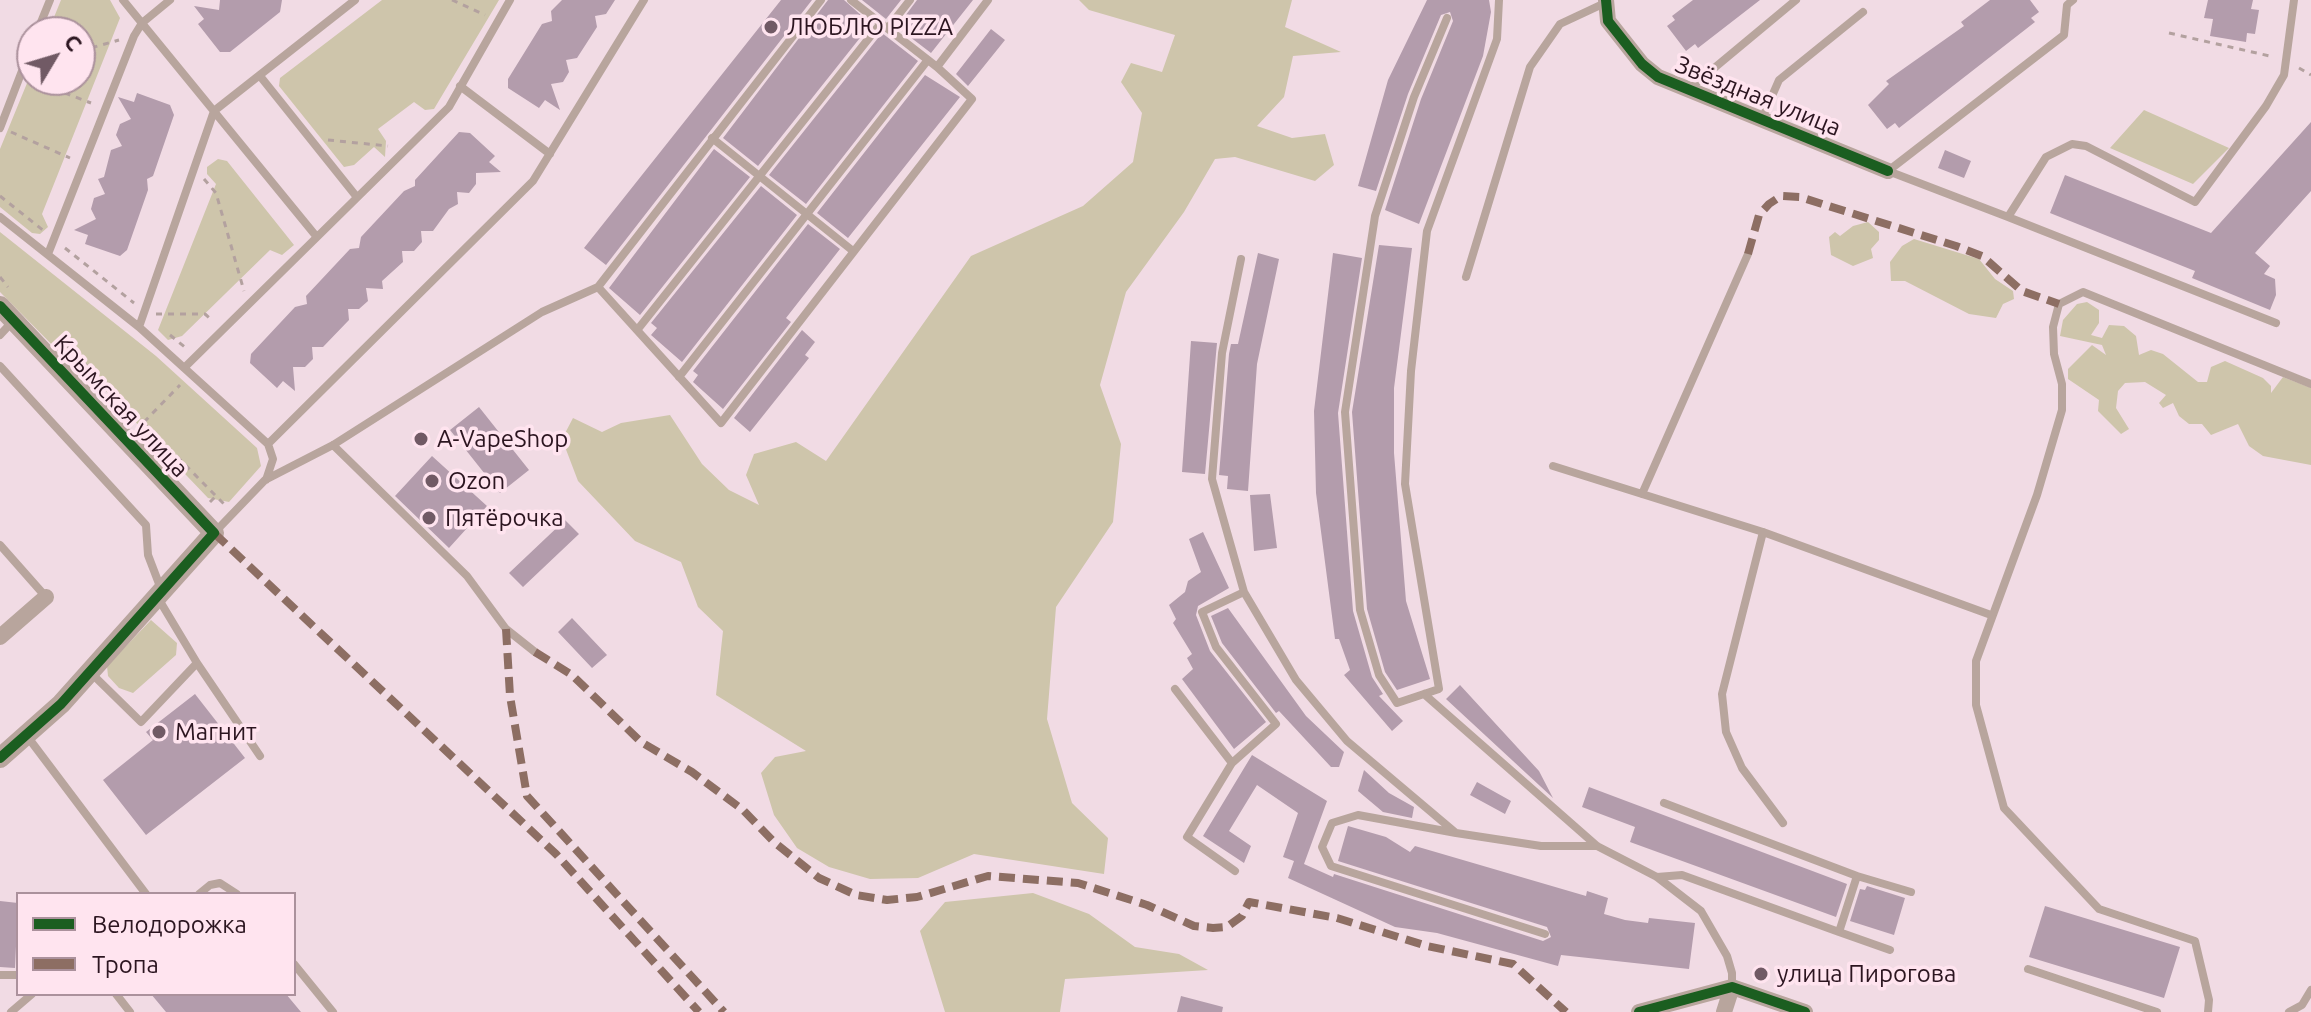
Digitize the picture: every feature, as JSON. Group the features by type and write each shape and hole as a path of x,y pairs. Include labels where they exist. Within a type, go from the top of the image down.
{"street":[{"name":"Звёздная улица","path":"1605,1 1608,21 1642,64 1658,77 1888,171"},
{"name":"Крымская улица","path":"6,313 214,533"},
{"path":"0,758 27,736 90,671 161,596 214,533"},
{"path":"0,637 46,597"},
{"path":"1724,1012 1732,987"},
{"path":"1639,1012 1732,987 1805,1012"}],"lane":[{"path":"123,0 316,236"},
{"path":"48,254 134,36 142,23 170,0"},
{"path":"139,327 214,111 355,0"},
{"path":"184,368 449,107 510,0"},
{"path":"268,444 533,181 644,0"},
{"path":"214,533 265,480 333,445 542,312 598,287 821,0"},
{"path":"598,287 721,423 972,99 937,67 851,0"},
{"path":"638,329 884,25 910,0"},
{"path":"937,67 988,0"},
{"path":"1447,18 1414,97 1375,216 1345,412 1360,610 1387,691 1397,703 1439,689 1405,484 1411,371 1427,231 1497,39 1499,0"},
{"path":"1688,89 1796,0"},
{"path":"1888,171 2064,35 2067,5 2073,0"},
{"path":"2008,217 2046,157 2072,144 2086,146 2195,202 2266,106 2284,75 2294,0"},
{"path":"1466,277 1530,67 1560,24 1605,1"},
{"path":"1762,119 1779,80 1863,12"},
{"path":"679,377 927,61"},
{"path":"260,76 356,196"},
{"path":"0,128 16,86"},
{"path":"460,86 550,154"},
{"path":"712,138 853,251"},
{"path":"1888,171 2276,323"},
{"path":"0,217 139,327 268,444 273,459 265,480"},
{"path":"1642,494 1748,254"},
{"path":"1241,259 1222,353 1212,479 1244,592 1296,680 1347,741 1456,833"},
{"path":"2208,1012 2209,1000 2195,941 2099,909 2004,808 1976,705 1976,661 2037,495 2062,410 2062,384 2054,354 2053,327 2059,304 2083,292 2311,384"},
{"path":"0,366 146,525 148,555 161,596 197,663 260,756"},
{"path":"333,445 467,576 506,629 535,652"},
{"path":"1553,466 1763,532 1991,615"},
{"path":"1763,532 1722,694 1726,732 1742,768 1783,823"},
{"path":"0,545 46,597"},
{"path":"1235,871 1187,837 1232,763 1276,724 1216,647 1202,612 1244,592"},
{"path":"90,671 141,722 197,663"},
{"path":"1175,689 1232,763"},
{"path":"1424,694 1597,846 1657,877 1701,911 1727,956 1732,987"},
{"path":"27,736 144,892"},
{"path":"1664,803 1857,876 1911,892"},
{"path":"1545,934 1331,866 1322,847 1332,823 1358,815 1541,846 1597,846"},
{"path":"1657,877 1682,875 1890,950"},
{"path":"1839,932 1857,876"},
{"path":"201,892 210,885 220,883 234,892"},
{"path":"296,966 330,1009 319,1012"},
{"path":"2028,969 2157,1012"},
{"path":"2289,1012 2302,1005 2311,990"},
{"path":"11,1012 30,996"},
{"path":"118,996 130,1012"}],"path":[{"path":"452,0 496,22"},
{"path":"2169,33 2285,59 2311,75"},
{"path":"96,47 134,36"},
{"path":"72,96 106,109"},
{"path":"0,128 84,164"},
{"path":"309,137 406,148"},
{"path":"198,158 203,178 216,193 248,306"},
{"path":"0,196 154,321"},
{"path":"0,277 6,313"},
{"path":"144,312 168,317 205,314 224,329"},
{"path":"165,330 196,357"},
{"path":"66,345 234,513"},
{"path":"144,422 186,379 184,368"}],"shaded area":[{"path":"61,0 110,0 120,18 96,78 96,16 54,16"},
{"path":"382,0 499,0 434,109 425,110 414,102 378,129 386,141 385,157 374,147 354,165 344,167 279,86 280,78"},
{"path":"1079,0 1292,0 1285,27 1341,52 1293,56 1284,97 1257,126 1292,138 1325,134 1334,165 1315,181 1235,157 1215,159 1184,212 1126,292 1100,385 1121,444 1113,522 1056,607 1047,719 1072,803 1108,838 1104,874 974,854 918,878 870,879 829,867 797,848 774,815 761,773 775,757 806,751 716,695 723,631 698,607 681,562 635,541 578,481 562,439 573,418 602,432 621,423 670,415 702,464 729,490 759,505 746,475 754,454 796,442 826,461 971,256 1083,206 1133,162 1142,113 1121,82 1131,63 1162,72 1175,35 1089,10"},
{"path":"22,96 89,96 42,214 48,227 40,234 32,233 0,207 0,149"},
{"path":"2144,110 2229,148 2193,184 2110,148"},
{"path":"218,159 227,161 294,245 282,255 270,250 182,336 168,340 158,330 216,184 207,174 207,167"},
{"path":"1868,222 1879,232 1879,240 1871,249 1873,258 1853,266 1831,255 1829,237 1835,232 1840,236 1853,226"},
{"path":"0,232 156,356 257,448 261,466 229,502 208,498 102,387 70,363 0,292"},
{"path":"1914,239 1979,259 1995,279 2013,291 2014,299 2003,304 1996,318 1969,314 1905,281 1891,281 1890,262 1902,246"},
{"path":"2087,302 2099,310 2099,323 2091,335 2102,338 2109,325 2124,326 2136,336 2139,355 2151,350 2163,354 2198,382 2207,382 2211,367 2225,361 2263,378 2271,386 2271,393 2283,377 2311,388 2311,465 2263,456 2249,446 2238,424 2211,435 2202,424 2189,424 2179,416 2173,403 2163,408 2159,403 2166,395 2145,382 2125,383 2118,391 2116,408 2129,429 2121,434 2098,411 2099,400 2068,379 2068,369 2092,345 2106,355 2102,345 2060,336 2063,320 2077,304"},
{"path":"151,620 177,643 176,655 133,693 119,688 108,676 107,666"},
{"path":"1033,893 1089,914 1135,947 1179,954 1208,970 1065,979 1060,1012 945,1012 920,931 945,902"}],"building":[{"path":"220,0 282,0 280,12 230,52 220,52 198,24 204,19 194,6 219,10"},
{"path":"562,0 615,0 606,14 595,16 597,27 577,58 566,60 569,72 563,82 551,84 560,110 545,100 539,108 508,88 508,79 542,24 552,21 551,11"},
{"path":"781,0 812,0 606,265 584,248"},
{"path":"828,0 844,0 871,24 758,166 723,138"},
{"path":"862,0 901,0 886,19"},
{"path":"917,0 973,0 931,53 897,27"},
{"path":"1427,0 1489,0 1491,12 1483,56 1419,224 1385,210 1421,99 1453,21 1450,12 1441,15 1408,94 1376,191 1358,186 1388,80"},
{"path":"1693,0 1760,0 1698,48 1695,44 1686,51 1667,26 1675,20 1672,16"},
{"path":"1990,0 2030,0 2039,12 2031,18 2035,22 1899,128 1895,123 1887,129 1868,105 1889,84 1886,81 1964,26 1961,22"},
{"path":"2208,0 2253,0 2251,9 2259,10 2255,34 2247,33 2246,42 2210,36 2213,19 2204,18"},
{"path":"991,29 1005,40 968,86 956,74"},
{"path":"882,33 918,61 806,204 769,175"},
{"path":"925,75 960,97 848,238 817,213"},
{"path":"137,93 170,105 174,115 153,176 147,179 148,190 127,250 120,256 85,244 88,235 74,230 96,219 91,209 94,198 105,194 98,179 104,177 111,150 122,146 116,135 120,124 131,119 118,97 134,102"},
{"path":"2311,122 2311,191 2255,253 2270,266 2264,274 2275,279 2276,295 2270,310 2192,278 2195,271 2050,213 2065,175 2211,233"},
{"path":"459,132 470,133 495,156 489,162 501,172 476,173 476,184 469,193 457,192 458,204 449,209 433,231 421,231 422,242 414,251 402,251 403,262 382,281 383,289 366,288 368,301 359,309 348,309 349,320 323,347 312,347 313,359 305,367 293,367 295,391 283,381 277,388 250,363 251,354 295,307 307,304 306,296 350,249 359,248 361,237 404,191 415,186 415,180"},
{"path":"714,149 750,177 640,315 609,288"},
{"path":"1945,150 1971,161 1964,178 1938,168"},
{"path":"761,186 797,215 682,362 651,335 657,328 651,323"},
{"path":"808,224 840,249 786,318 791,322 723,409 693,382 698,375 693,371"},
{"path":"1379,245 1412,248 1394,388 1394,453 1406,601 1430,679 1397,690 1385,672 1367,609 1352,412"},
{"path":"1258,253 1279,259 1257,364 1248,491 1227,489 1228,476 1219,475 1229,354 1231,344 1238,344"},
{"path":"1333,253 1362,258 1338,413 1353,611 1372,677 1383,694 1379,696 1403,721 1392,731 1344,675 1350,670 1339,639 1335,639 1316,493 1314,411"},
{"path":"802,330 815,342 805,355 809,358 750,432 734,418"},
{"path":"1191,341 1217,343 1205,474 1182,472"},
{"path":"479,407 529,470 500,493 450,430"},
{"path":"432,456 487,506 449,548 395,496"},
{"path":"1270,494 1277,548 1254,551 1250,495"},
{"path":"565,520 579,534 523,587 509,573"},
{"path":"1203,532 1229,588 1198,606 1196,615 1210,651 1266,722 1234,749 1182,679 1193,669 1187,658 1192,654 1173,623 1176,619 1169,605 1185,592 1188,581 1201,572 1189,539"},
{"path":"1228,608 1306,716 1344,752 1339,767 1331,767 1279,711 1276,713 1222,643 1211,616"},
{"path":"572,618 607,655 592,668 558,632"},
{"path":"1460,685 1539,771 1553,798 1446,699"},
{"path":"195,694 245,758 146,835 103,780 153,740 146,732"},
{"path":"1252,755 1327,801 1304,864 1333,877 1334,874 1543,941 1551,937 1547,927 1338,861 1348,826 1386,837 1410,852 1415,846 1586,896 1587,891 1608,898 1604,914 1648,923 1649,918 1695,923 1689,969 1561,955 1558,966 1437,933 1395,927 1288,878 1294,861 1283,857 1298,813 1257,785 1229,831 1251,846 1244,863 1203,836"},
{"path":"1364,770 1389,793 1414,807 1412,818 1383,812 1358,791"},
{"path":"1477,782 1511,801 1505,814 1470,795"},
{"path":"1589,787 1847,884 1836,917 1630,842 1635,827 1582,807"},
{"path":"1867,886 1905,898 1894,935 1850,921 1860,889 1865,890"},
{"path":"0,901 16,903 15,968 0,967"},
{"path":"2045,906 2180,947 2164,998 2029,957"},
{"path":"153,996 288,996 301,1012 166,1012"},
{"path":"1181,996 1223,1007 1222,1012 1177,1012"}],"marked path":[{"path":"1748,254 1759,215 1769,204 1781,196 1800,197 1982,256 2022,291 2059,304"},
{"path":"214,533 556,854 699,1012"},
{"path":"506,629 510,696 527,796 724,1012"},
{"path":"535,652 572,675 641,742 692,772 743,810 774,842 819,878 856,895 887,900 917,897 988,876 1078,883 1147,905 1194,926 1213,928 1227,927 1242,916 1249,902 1337,918 1427,946 1513,964 1566,1012"}],"cycle path":[{"path":"1606,0 1608,21 1642,64 1658,77 1888,171"},
{"path":"0,306 214,533 61,704 0,758"},
{"path":"1639,1012 1732,987 1805,1012"}],"place":[{"name":"ЛЮБЛЮ PIZZA","path":"771,27"},
{"name":"A-VapeShop","path":"421,439"},
{"name":"Ozon","path":"432,481"},
{"name":"Пятёрочка","path":"429,518"},
{"name":"Магнит","path":"159,732"},
{"name":"улица Пирогова","path":"1761,974"}]}
